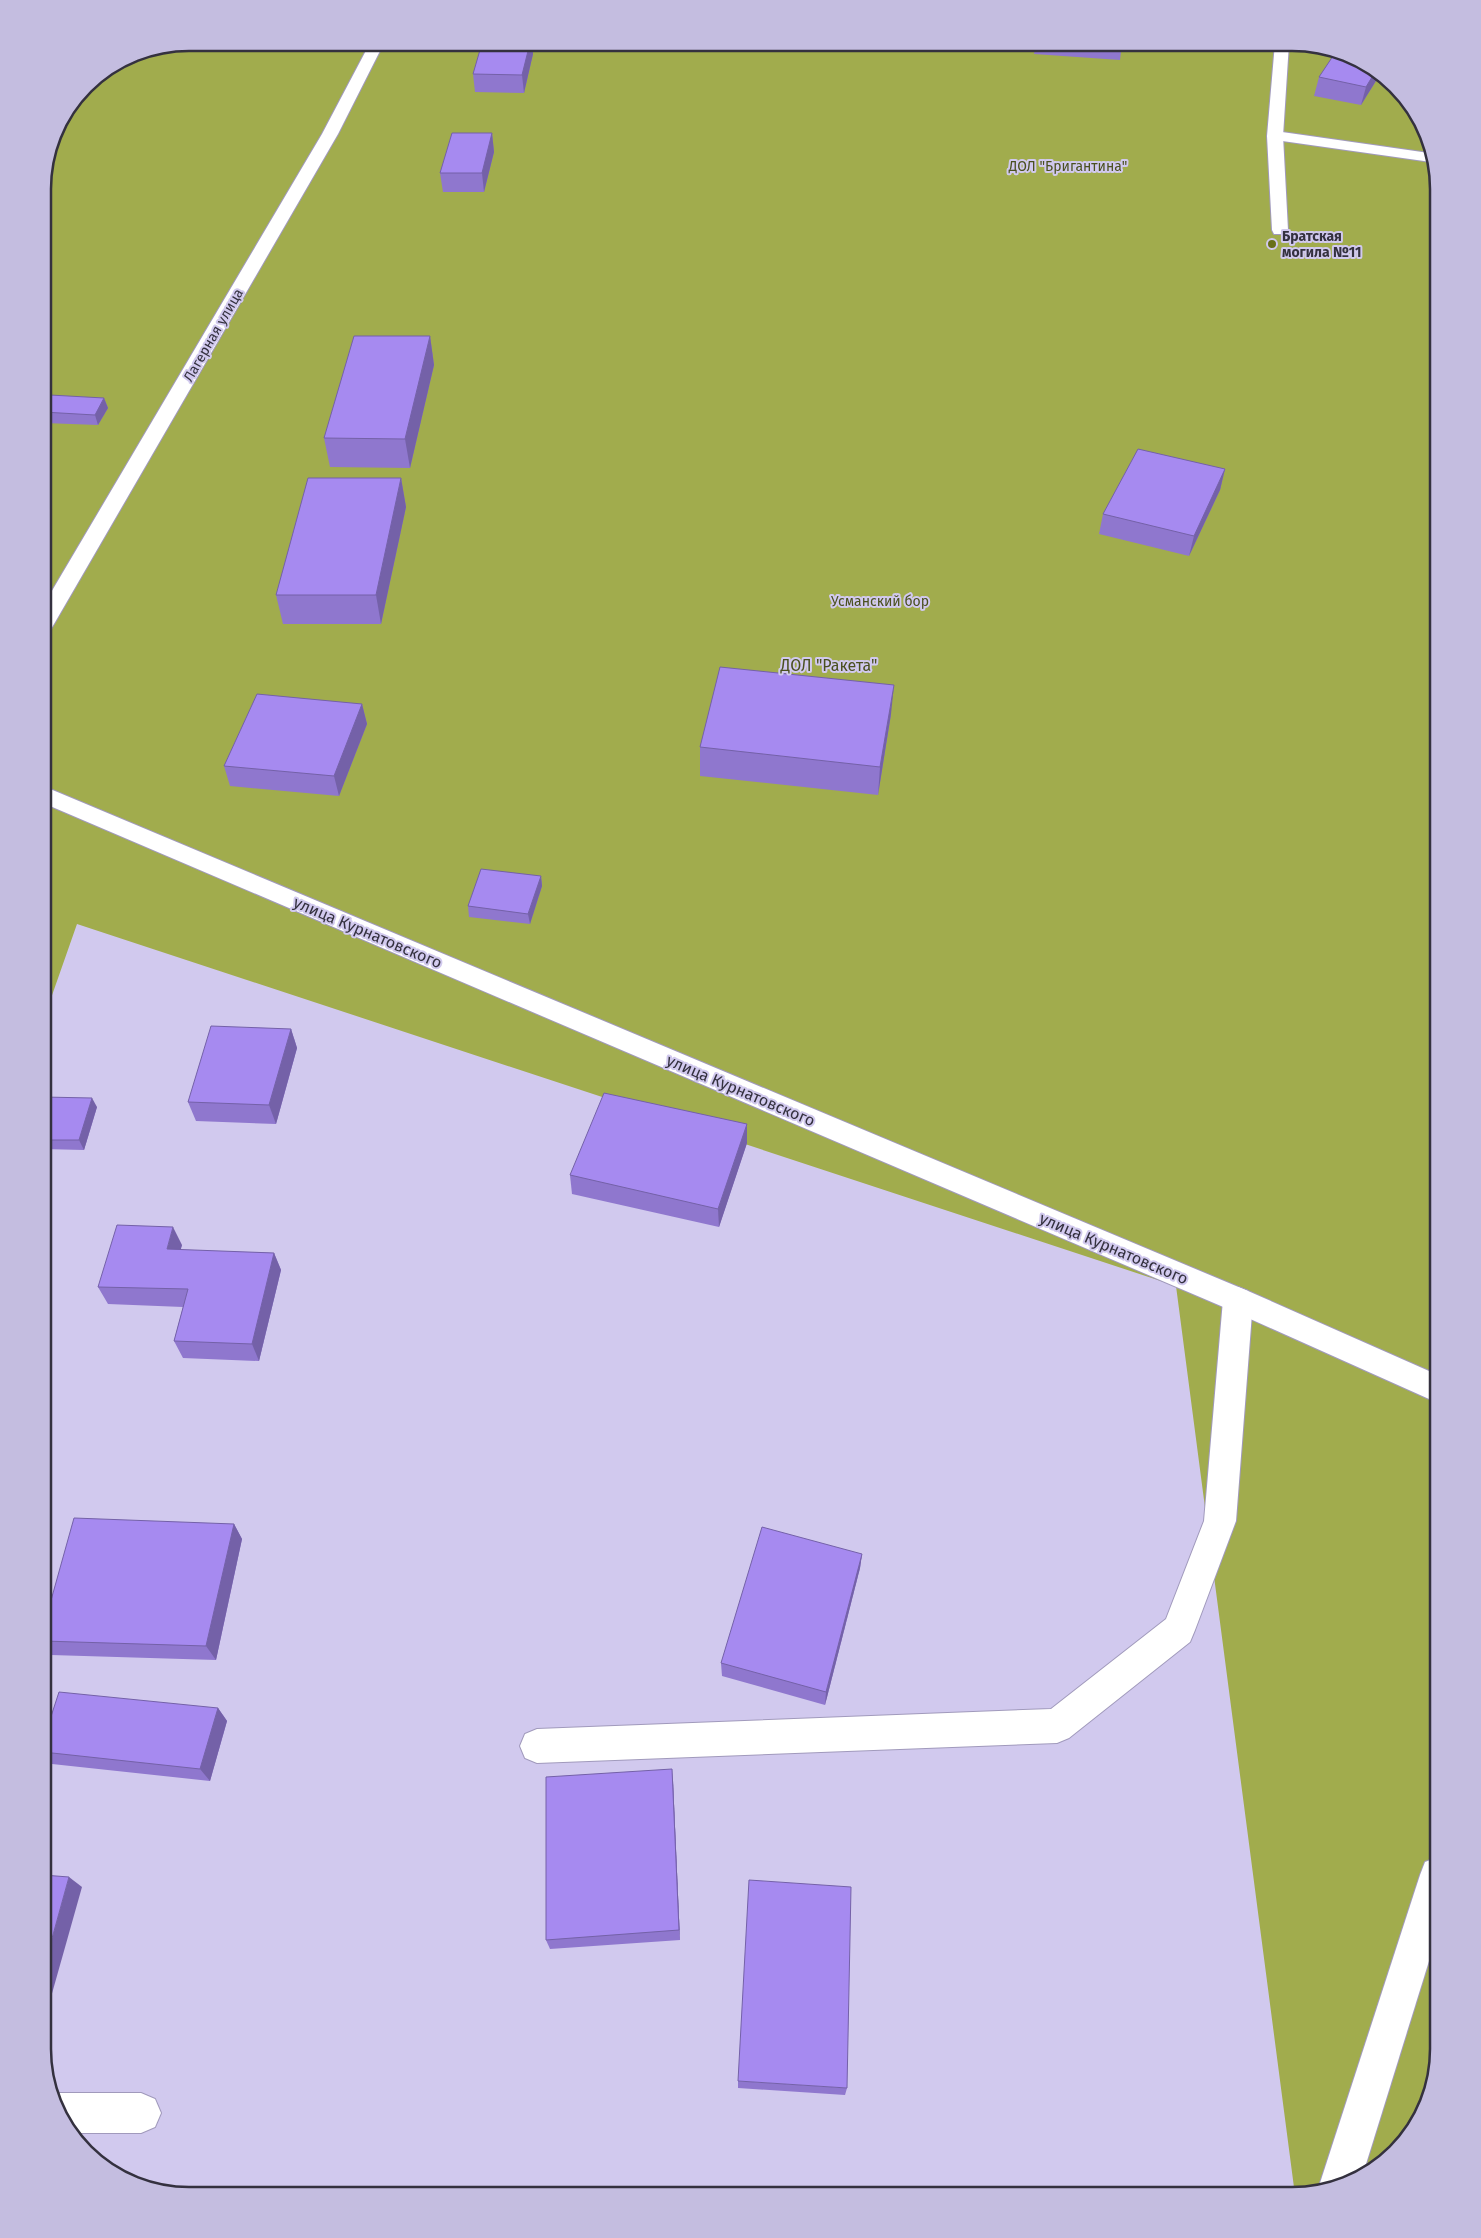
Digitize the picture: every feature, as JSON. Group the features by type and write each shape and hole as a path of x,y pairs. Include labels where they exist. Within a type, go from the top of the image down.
{"street":[{"name":"Лагерная улица","path":"52,609 330,134 372,51"},
{"path":"1280,230 1276,136 1281,52"},
{"path":"1276,136 1426,157"},
{"name":"улица Курнатовского","path":"52,794 1238,1300 1430,1386"},
{"path":"537,1746 1057,1726 1178,1630 1220,1521 1238,1300"},
{"path":"1342,2177 1430,1900"},
{"path":"68,2113 141,2113"}],"green space":[{"name":"Усманский бор","path":"189,51 1301,52 1319,54 1345,62 1376,80 1401,105 1419,136 1429,171 1430,189 1430,2049 1425,2085 1411,2118 1401,2133 1376,2158 1361,2168 1328,2182 1294,2187 1176,1286 77,924 52,997 52,171 65,128 74,113 98,85 113,74 128,65 153,56"}],"building":[{"path":"480,51 528,51 522,75 473,74"},
{"path":"1332,58 1345,62 1372,77 1366,87 1319,77"},
{"path":"452,133 492,133 482,173 440,173"},
{"path":"354,336 430,336 405,439 324,438"},
{"path":"52,395 104,398 95,415 52,413"},
{"path":"1138,449 1225,469 1194,536 1103,514"},
{"path":"308,478 401,478 376,595 276,595"},
{"path":"720,667 894,685 880,767 700,747"},
{"path":"257,694 362,704 334,776 224,766"},
{"path":"481,869 541,876 528,914 468,906"},
{"path":"211,1026 291,1029 269,1105 188,1102"},
{"path":"604,1093 747,1124 718,1209 570,1175"},
{"path":"52,1097 92,1098 79,1140 51,1140"},
{"path":"117,1225 173,1227 167,1249 274,1253 252,1344 174,1341 188,1289 98,1287"},
{"path":"74,1518 234,1524 206,1646 51,1641 51,1599"},
{"path":"762,1527 862,1554 826,1692 721,1663"},
{"path":"59,1692 218,1708 200,1769 51,1753 51,1716"},
{"path":"672,1769 679,1930 546,1940 546,1777"},
{"path":"51,1876 69,1877 51,1942"},
{"path":"749,1880 851,1887 847,2088 738,2081"}],"place":[{"name":"Братская могила №11","path":"1272,244"}],"park label":[{"name":"ДОЛ \"Бригантина\"","path":"1068,166"},
{"name":"ДОЛ \"Ракета\"","path":"829,665"}]}
